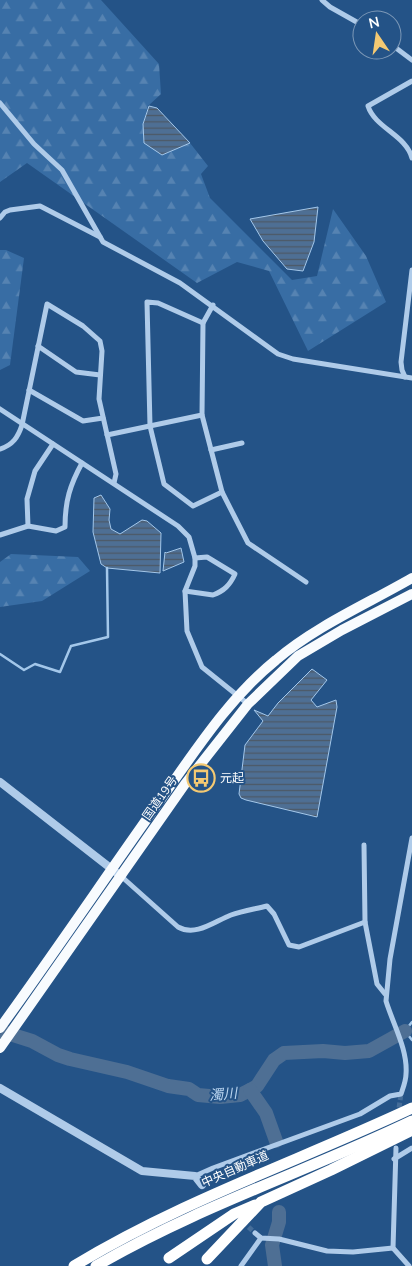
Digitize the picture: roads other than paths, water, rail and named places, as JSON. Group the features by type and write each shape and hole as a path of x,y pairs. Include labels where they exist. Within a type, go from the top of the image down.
{"highway":[{"name":"国道19号","path":"0,1028 111,869 237,696 265,669 290,649 319,630 412,578"},
{"name":"国道19号","path":"0,1048 122,877 190,777 248,704 298,656 342,630 412,594"},
{"name":"中央自動車道","path":"74,1266 140,1229 190,1204 412,1108"},
{"name":"中央自動車道","path":"96,1266 195,1214 412,1121"},
{"path":"169,1258 234,1214 331,1170 412,1130"},
{"path":"207,1258 261,1202"}],"street":[{"path":"322,0 330,7 352,19"},
{"path":"412,81 368,106 371,114 402,142 412,155 412,158"},
{"path":"0,103 34,144 62,170 103,242 172,278 213,305 278,354 293,360 412,378"},
{"path":"0,218 5,212 10,210 40,206 100,237"},
{"path":"405,377 401,362 412,270"},
{"path":"203,322 158,303 147,302 150,426 164,484 193,506 222,492"},
{"path":"0,449 9,445 18,436 22,425 47,304 83,326 100,341 102,351 99,399 116,474 114,483"},
{"path":"213,305 203,322 202,415 222,492 248,543 306,582"},
{"path":"38,346 76,372 100,375"},
{"path":"29,390 83,420 103,418"},
{"path":"0,409 182,529 189,537 195,558 195,566 184,591 187,631 202,666 248,704"},
{"path":"107,435 202,415"},
{"path":"211,450 242,442"},
{"path":"28,526 27,499 35,471 53,444"},
{"path":"0,535 28,526 56,531 65,527 65,508 70,486 82,462"},
{"path":"184,591 216,594 231,584 235,574 207,557 195,558"},
{"path":"0,782 122,877 183,930 201,928 232,915 267,906 274,914 289,945 299,948 365,922"},
{"path":"0,1088 142,1171 195,1176 360,1114 390,1096 401,1094 406,1076 406,1063 385,994 412,838"},
{"path":"364,845 365,922 377,984 385,994"},
{"path":"396,1148 394,1159 393,1248 409,1266"},
{"path":"394,1159 412,1148"},
{"path":"195,1176 202,1185"},
{"path":"255,1233 261,1238 279,1239 327,1251 353,1252 393,1248"},
{"path":"241,1266 261,1238"}],"waterway":[{"path":"0,654 24,670 35,664 60,672 71,646 108,637 107,568"},
{"name":"濁川","path":"412,1022 405,1031 412,1040"},
{"name":"濁川","path":"0,1031 32,1041 58,1055 70,1059 127,1072 168,1086 189,1089 198,1095 220,1097 240,1095 257,1086 274,1060 284,1053 369,1051 405,1031"},
{"path":"250,1090 266,1113 276,1141"},
{"path":"275,1266 272,1245 279,1222 279,1212"}],"tunnel":[{"path":"398,1115 401,1094"},
{"path":"243,1222 255,1233"}],"place":[{"name":"元起","path":"201,778"}]}
